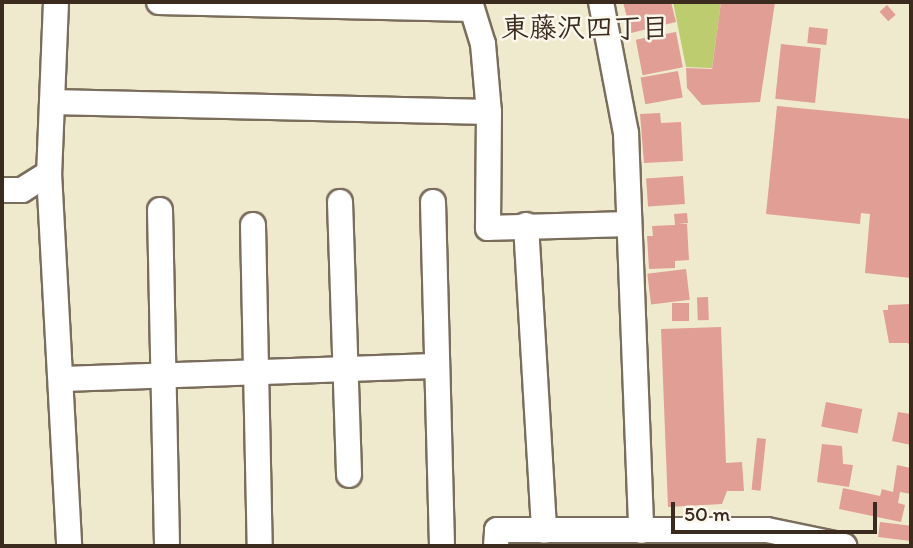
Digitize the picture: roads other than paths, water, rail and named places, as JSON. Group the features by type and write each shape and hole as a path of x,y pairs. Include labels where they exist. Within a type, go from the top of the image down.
{"street":[{"path":"56,2 49,173 69,546"},
{"path":"159,2 471,5 483,44 489,112 488,228 627,224"},
{"path":"601,2 626,134 627,224 641,531"},
{"path":"52,102 489,112"},
{"path":"2,190 22,190 49,173"},
{"path":"340,202 349,475"},
{"path":"433,202 442,546"},
{"path":"160,210 167,546"},
{"path":"253,225 260,546"},
{"path":"526,225 544,530"},
{"path":"61,379 436,366"},
{"path":"496,546 497,530 544,530 599,539 641,531 767,530 844,546"}],"district":[{"name":"東藤沢四丁目","path":"585,27"}]}
